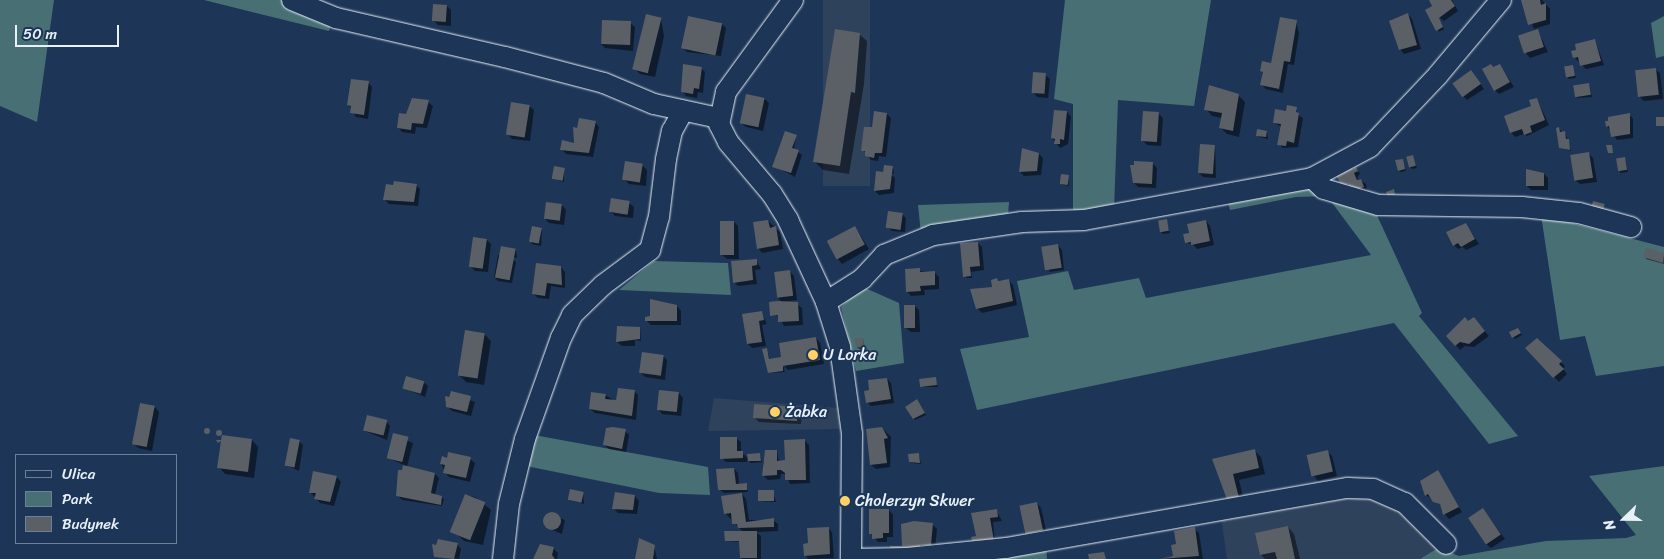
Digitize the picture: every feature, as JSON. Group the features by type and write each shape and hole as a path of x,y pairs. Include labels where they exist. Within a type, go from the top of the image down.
{"street":[{"path":"292,0 362,25 478,50 604,83 654,104 719,118"},
{"path":"793,0 726,92 719,118 724,136 772,194 788,220 826,302 842,355 852,426 854,499 851,559 906,558 1006,548 1348,488 1374,489 1405,503 1446,544"},
{"path":"826,302 862,279 884,255 933,235 1022,222 1084,220 1312,178 1370,147 1438,76 1501,0"},
{"path":"503,559 509,504 525,439 561,338 572,314 603,285 650,250 659,218 666,158 672,131 683,111"},
{"path":"1312,178 1324,189 1378,205 1522,207 1579,213 1631,227"}],"shaded area":[{"path":"823,0 870,0 870,186 823,186"},
{"path":"714,398 839,408 841,429 708,431"},
{"path":"1353,492 1382,497 1406,516 1438,548 1420,559 1227,559 1221,517"}],"green space":[{"path":"0,0 54,0 37,122 0,106"},
{"path":"204,0 283,0 332,19 329,31"},
{"path":"1065,0 1211,0 1194,106 1118,100 1114,210 1073,215 1073,104 1054,99"},
{"path":"1664,16 1664,56 1656,58 1651,23"},
{"path":"1309,187 1375,211 1422,313 1419,316 1518,436 1489,444 1394,323 977,410 960,349 1029,337 1017,281 1068,271 1074,290 1139,278 1146,298 1371,255 1327,196 1296,197 1230,210 1228,203"},
{"path":"1009,202 1008,216 921,234 918,205"},
{"path":"1541,215 1664,247 1664,366 1596,376 1585,336 1560,340"},
{"path":"654,261 728,263 731,295 619,290"},
{"path":"863,287 899,303 904,363 856,371 841,307"},
{"path":"534,435 708,467 710,495 659,493 531,467 525,463"},
{"path":"1664,466 1664,559 1420,559 1438,548 1459,556 1546,541 1626,538 1636,535 1589,476"},
{"path":"1046,546 1047,559 993,559"}],"building":[{"path":"1429,0 1451,0 1455,6 1439,18 1443,27 1436,31 1425,10 1432,6"},
{"path":"1521,0 1540,0 1541,5 1546,3 1546,20 1528,25"},
{"path":"433,4 447,5 446,22 432,21"},
{"path":"1408,13 1417,45 1399,50 1389,21"},
{"path":"646,14 662,18 648,73 632,69"},
{"path":"688,16 722,23 715,56 681,48"},
{"path":"1280,17 1297,20 1290,62 1284,61 1279,89 1260,85 1263,72 1260,71 1262,61 1271,63"},
{"path":"602,20 631,21 630,45 601,44"},
{"path":"835,29 860,33 855,93 851,92 840,166 813,162"},
{"path":"1538,29 1544,47 1524,54 1518,35"},
{"path":"1595,39 1601,61 1580,66 1578,57 1573,58 1571,51 1576,50 1575,44"},
{"path":"683,64 702,67 699,89 694,88 693,94 681,92"},
{"path":"1491,64 1493,67 1500,64 1510,82 1494,91 1482,69"},
{"path":"1573,65 1575,76 1566,77 1564,67"},
{"path":"1656,68 1659,95 1638,97 1635,70"},
{"path":"1471,70 1481,84 1462,97 1452,84"},
{"path":"1033,72 1046,73 1045,94 1032,93"},
{"path":"351,79 369,81 364,115 350,113 351,106 347,105"},
{"path":"1589,83 1591,95 1575,97 1573,86"},
{"path":"1209,85 1239,94 1233,131 1219,128 1222,113 1204,110"},
{"path":"746,94 765,98 758,127 740,123"},
{"path":"412,98 429,100 423,124 412,123 411,130 397,128 399,113 406,114"},
{"path":"1537,98 1545,120 1530,126 1532,132 1524,135 1522,129 1510,133 1504,116 1531,106 1529,100"},
{"path":"511,102 530,105 525,138 506,135"},
{"path":"1287,105 1297,107 1296,112 1299,113 1294,143 1287,141 1286,146 1277,145 1281,124 1273,123 1275,109 1286,111"},
{"path":"1054,110 1067,111 1064,140 1060,139 1060,144 1054,144 1055,139 1051,138"},
{"path":"874,111 887,113 882,153 875,153 874,158 865,156 865,151 861,151 864,127 872,127"},
{"path":"1143,111 1159,112 1157,142 1141,141"},
{"path":"1630,113 1630,134 1611,137 1609,126 1606,127 1605,121 1608,121 1608,117"},
{"path":"1656,117 1664,117 1664,126 1656,126"},
{"path":"579,118 596,121 589,153 560,150 562,140 574,143 573,127 577,128"},
{"path":"1559,127 1560,132 1565,131 1566,139 1569,139 1570,150 1559,148 1556,128"},
{"path":"1257,129 1267,131 1266,137 1256,136"},
{"path":"785,131 797,135 792,148 799,150 791,173 772,167"},
{"path":"1200,144 1215,145 1213,174 1198,173"},
{"path":"1606,145 1612,145 1613,153 1608,153"},
{"path":"1022,148 1039,153 1037,171 1019,172"},
{"path":"1589,152 1593,178 1574,181 1570,155"},
{"path":"1413,155 1416,166 1409,167 1406,157"},
{"path":"1625,157 1627,170 1618,171 1616,158"},
{"path":"1403,159 1405,169 1398,171 1395,160"},
{"path":"625,161 643,164 640,183 622,180"},
{"path":"1134,161 1153,162 1152,184 1133,183 1130,165 1134,165"},
{"path":"1350,164 1352,169 1356,167 1358,171 1354,173 1357,180 1361,179 1364,187 1351,192 1348,184 1342,187 1335,172"},
{"path":"884,165 893,166 890,189 874,191 876,171 883,172"},
{"path":"554,166 565,168 563,181 552,179"},
{"path":"1526,169 1544,173 1544,186 1526,186"},
{"path":"1061,174 1069,175 1068,185 1060,184"},
{"path":"394,181 417,184 414,202 383,200 386,184 393,185"},
{"path":"1394,189 1395,195 1388,197 1386,192"},
{"path":"611,198 630,201 628,215 609,212"},
{"path":"1593,201 1605,204 1603,212 1591,209"},
{"path":"546,202 562,204 560,221 544,219"},
{"path":"888,211 903,213 900,230 886,228"},
{"path":"1167,219 1169,231 1160,232 1158,220"},
{"path":"768,220 770,228 776,226 779,245 757,249 753,222"},
{"path":"1206,220 1210,241 1191,245 1191,242 1185,243 1183,234 1189,233 1187,224"},
{"path":"720,221 734,221 734,255 720,255"},
{"path":"1466,223 1475,239 1461,247 1458,243 1453,246 1446,232"},
{"path":"532,226 542,228 539,244 529,242"},
{"path":"855,226 865,245 837,260 827,241"},
{"path":"473,237 487,239 483,269 469,267"},
{"path":"978,242 980,266 970,267 971,276 963,277 960,243"},
{"path":"1058,244 1062,268 1045,270 1041,247"},
{"path":"501,246 516,249 510,280 495,277"},
{"path":"1646,248 1664,253 1663,263 1643,257"},
{"path":"757,259 757,265 752,266 753,280 733,283 731,261"},
{"path":"536,263 561,266 562,285 547,283 545,296 532,294"},
{"path":"920,268 920,272 935,271 935,285 920,286 921,291 906,292 905,269"},
{"path":"790,270 793,296 777,298 774,272"},
{"path":"997,278 998,281 1009,279 1013,301 976,309 970,289 992,287 991,280"},
{"path":"650,299 677,305 677,321 645,321 645,317 650,316"},
{"path":"769,302 798,302 799,321 778,322 778,315 770,316"},
{"path":"904,305 915,305 915,328 904,328"},
{"path":"762,311 764,320 759,321 762,342 747,344 742,314"},
{"path":"1465,317 1468,321 1474,317 1485,331 1469,344 1460,342 1455,346 1446,336"},
{"path":"617,326 640,327 640,339 616,342"},
{"path":"1518,328 1521,333 1512,338 1509,332"},
{"path":"465,330 485,333 478,379 458,375"},
{"path":"816,337 820,360 783,366 783,371 768,373 762,349 767,348 769,359 781,357 779,343"},
{"path":"855,338 863,338 864,347 856,347"},
{"path":"1537,338 1562,361 1559,364 1564,369 1553,378 1525,348"},
{"path":"642,352 664,355 661,376 639,373"},
{"path":"406,376 424,381 421,394 402,388"},
{"path":"936,377 937,385 920,387 919,379"},
{"path":"887,378 891,399 866,403 864,391 869,390 868,380"},
{"path":"618,388 635,390 632,416 589,409 591,392 606,394 605,399 616,400"},
{"path":"659,390 679,392 677,412 657,410"},
{"path":"451,391 471,396 467,412 446,407 445,396 449,397"},
{"path":"917,399 925,413 913,419 905,407"},
{"path":"140,403 155,406 147,447 132,444"},
{"name":"Żabka","path":"754,404 798,407 797,421 753,418"},
{"path":"367,415 387,420 384,436 363,431"},
{"path":"882,427 888,438 884,439 887,463 870,465 866,429"},
{"path":"207,428 210,431 207,434 204,431"},
{"path":"606,428 626,429 622,449 603,445"},
{"path":"219,430 222,433 219,436 216,433"},
{"path":"393,433 409,437 402,462 387,458"},
{"path":"222,435 252,439 248,472 217,468 221,441 218,443 216,440 221,440"},
{"path":"720,437 737,437 737,451 743,451 743,458 720,459"},
{"path":"290,438 300,440 294,467 285,465"},
{"path":"805,439 806,480 785,480 785,473 781,470 777,470 777,475 762,476 765,450 777,450 777,461 785,460 784,440"},
{"path":"1255,449 1259,468 1233,474 1239,498 1229,505 1212,459"},
{"path":"1328,450 1333,471 1312,476 1307,455"},
{"path":"448,452 471,457 466,478 443,473 445,465 440,464 442,456 447,458"},
{"path":"760,453 761,461 748,461 747,454"},
{"path":"919,453 920,463 909,462 908,454"},
{"path":"403,465 435,473 431,493 442,496 441,505 396,496 398,470 402,470"},
{"path":"734,468 736,484 747,483 747,490 718,490 716,469"},
{"path":"1438,470 1459,507 1443,515 1440,504 1433,502 1428,494 1425,496 1420,481"},
{"path":"313,471 337,476 330,502 314,499 316,493 309,493"},
{"path":"570,489 584,492 581,503 568,500"},
{"path":"758,490 774,490 774,501 758,501"},
{"path":"615,492 635,495 633,510 612,509"},
{"path":"742,493 746,522 774,518 774,527 738,528 737,524 732,524 731,513 724,514 721,496"},
{"path":"465,494 485,502 470,540 450,532"},
{"path":"1037,502 1043,530 1025,534 1019,506"},
{"path":"1483,508 1501,535 1486,545 1468,518"},
{"path":"869,509 889,509 889,533 883,533 883,538 872,539 872,534 869,534"},
{"path":"997,509 998,517 990,518 994,541 973,545 971,537 976,536 971,513"},
{"path":"552,512 558,515 561,521 558,527 552,530 546,527 543,521 546,515"},
{"path":"914,521 933,523 931,545 920,545 919,552 891,554 890,546 902,546 901,524"},
{"path":"1288,526 1295,559 1277,559 1275,552 1260,555 1255,533"},
{"path":"829,527 830,554 804,556 803,544 808,543 807,528"},
{"path":"1195,527 1199,556 1160,559 1173,556 1171,545 1176,544 1174,531"},
{"path":"724,531 757,531 757,558 740,558 739,541 725,541"},
{"path":"639,538 655,545 653,559 635,559"},
{"path":"438,539 458,543 454,559 434,557 432,544 436,545"},
{"path":"540,544 554,547 552,555 555,559 533,559"},
{"path":"1104,552 1106,559 1089,559 1088,554"}],"place":[{"name":"U Lorka","path":"813,355"},
{"name":"Żabka","path":"775,412"},
{"name":"Cholerzyn Skwer","path":"845,501"}]}
